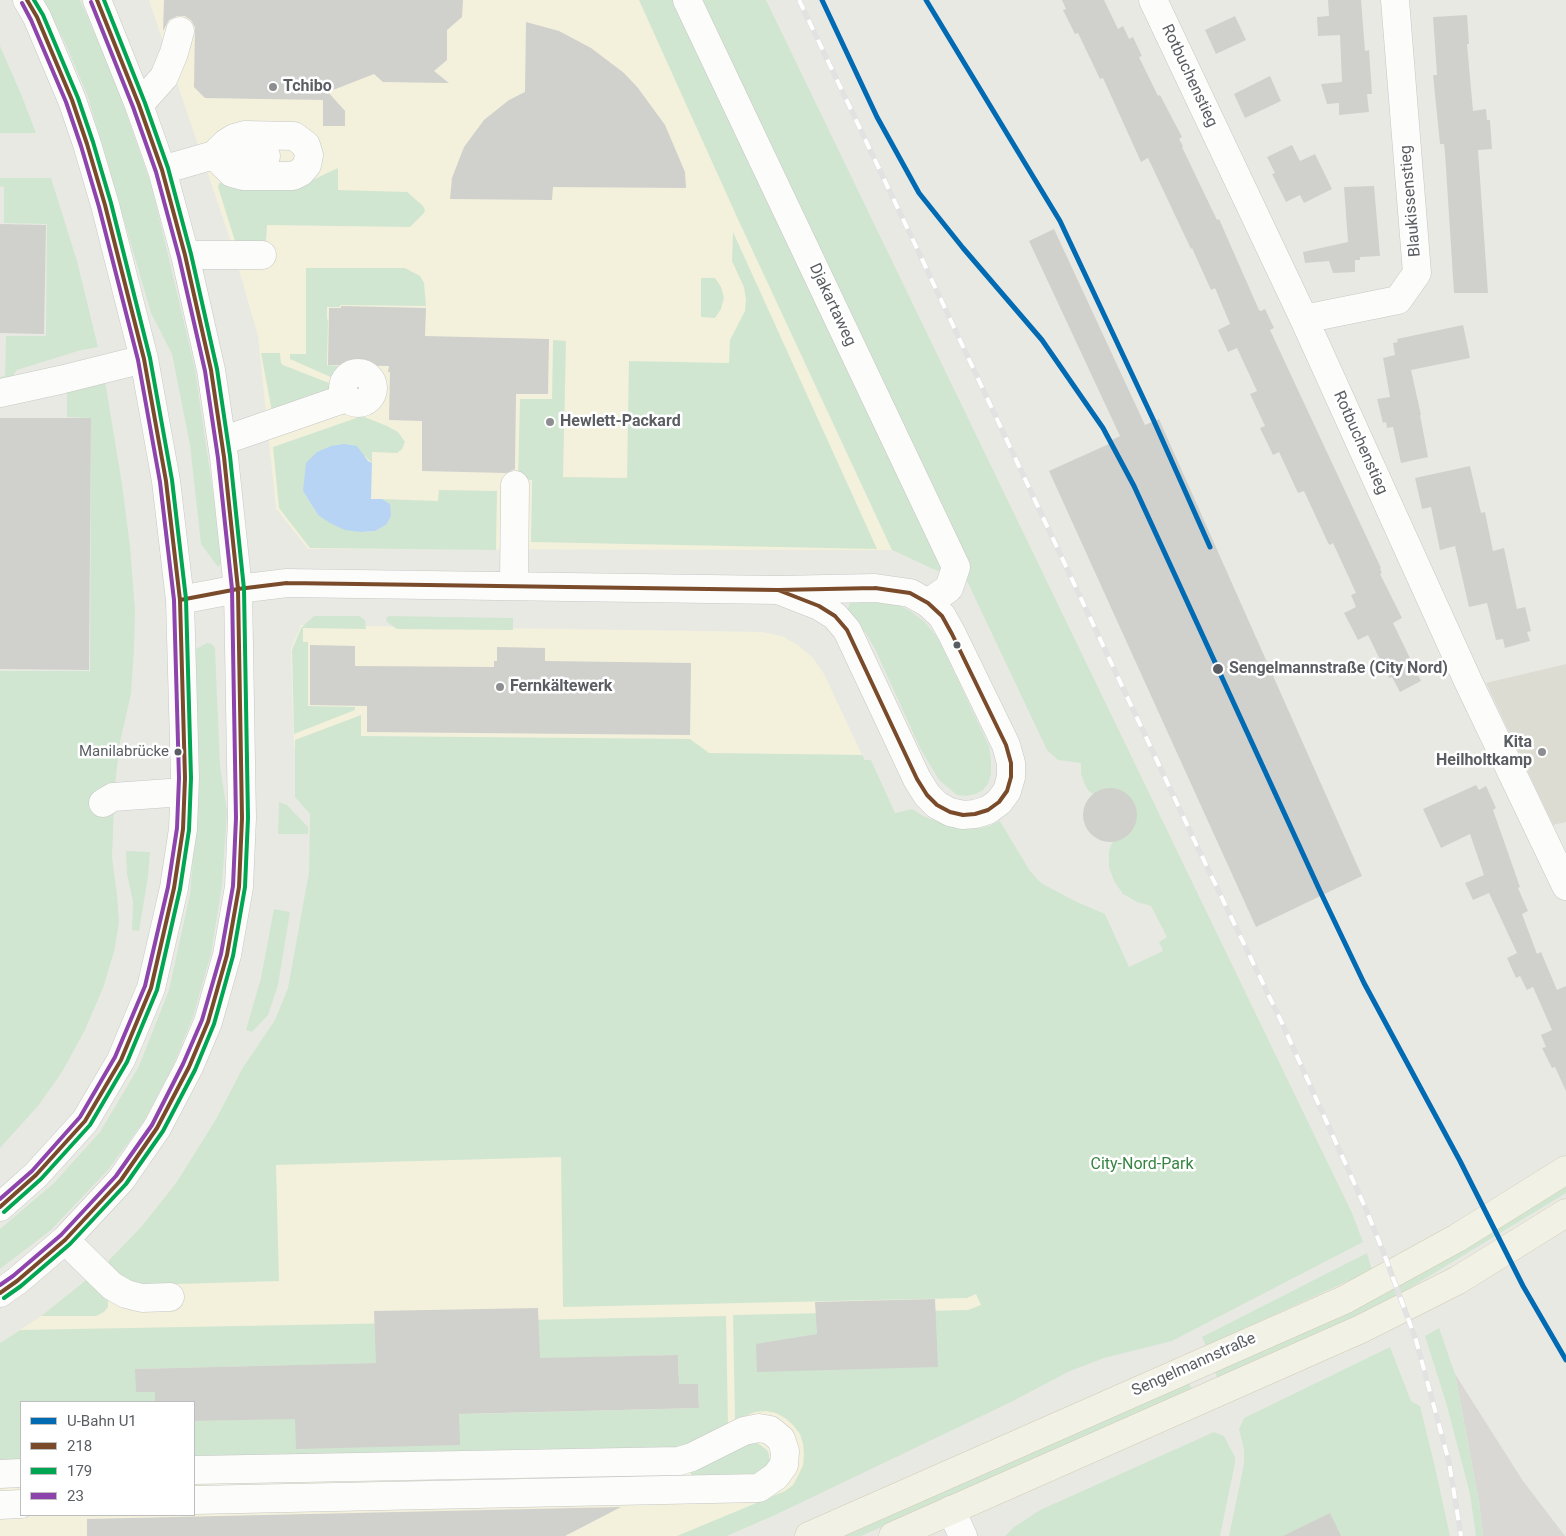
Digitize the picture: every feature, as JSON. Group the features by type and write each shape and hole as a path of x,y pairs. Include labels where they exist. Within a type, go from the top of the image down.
{"main road":[{"name":"Sengelmannstraße","path":"809,1536 1344,1300 1457,1238 1566,1170"},
{"path":"893,1536 1361,1329 1458,1280 1566,1213"}],"street":[{"path":"0,1207 36,1176 85,1121 121,1060 151,988 174,888 182,829 184,792 180,600 166,481 144,358 105,205 87,144 72,100 37,17 27,0"},
{"path":"0,1293 65,1240 121,1180 157,1128 189,1067 208,1022 227,954 239,887 242,818 238,590 222,441 211,370 185,255 162,170 139,105 97,0"},
{"name":"Djakartaweg","path":"687,0 956,567 949,588 928,603"},
{"name":"Rotbuchenstieg","path":"1153,0 1304,319 1468,681 1566,886"},
{"name":"Blaukissenstieg","path":"1304,319 1398,300 1417,273 1395,0"},
{"path":"139,105 164,77 174,53 180,31"},
{"path":"162,170 214,155 266,156"},
{"path":"185,255 262,255"},
{"path":"0,393 60,380 144,358"},
{"path":"222,441 346,398"},
{"path":"514,485 514,586"},
{"path":"180,600 287,583 778,590 875,588 910,593 928,603 942,616 1006,745 1011,763 1011,777 1007,791 999,802 988,810 963,815 950,812 937,805 916,779 847,630 835,616 819,606 778,590"},
{"path":"103,803 113,797 184,792"},
{"path":"65,1240 112,1286 126,1294 142,1298 170,1297"},
{"path":"195,1470 679,1461 692,1457 744,1431 758,1428 770,1430 781,1438 785,1451 784,1465 776,1476 759,1488 195,1500"},
{"path":"0,1474 20,1473"},
{"path":"0,1505 20,1504"},
{"path":"951,1510 963,1536"}],"shaded area":[{"name":"Hewlett-Packard","path":"149,0 639,0 737,217 892,550 308,549 276,508 258,336 231,242"},
{"path":"301,625 762,632 782,636 799,646 813,658 824,674 862,755 294,748 291,649"},
{"name":"Kita Heilholtkamp","path":"1566,664 1566,822 1553,825 1486,683"},
{"path":"242,1069 955,1079 981,1305 773,1516 727,1536 0,1536 0,1343 41,1316 109,1260 141,1227 176,1183 216,1119"},
{"path":"1455,1374 1523,1481 1565,1536 1483,1536 1479,1502"}],"green space":[{"path":"44,0 80,0 112,72 152,187 195,369 223,562 218,567 201,544 190,445 172,354 151,313 88,97"},
{"name":"City-Nord-Park","path":"639,0 766,0 1352,1213 1363,1242 1172,1341 1104,1358 1070,1371 1009,1403 773,1516 727,1536 677,1536 785,1491 793,1485 798,1476 803,1465 804,1454 800,1434 785,1418 776,1413 766,1411 755,1412 735,1420 733,1315 968,1310 981,1305 976,1294 967,1298 563,1307 561,1157 276,1165 279,1281 145,1285 127,1282 107,1265 109,1260 141,1227 176,1183 216,1119 242,1069 275,1020 288,988 309,872 310,814 295,797 295,740 361,715 361,736 690,739 709,753 862,755 865,760 871,760 895,813 912,809 925,817 960,829 975,829 1000,821 1030,871 1041,883 1105,914 1129,967 1163,951 1159,942 1167,937 1151,906 1137,902 1123,894 1114,881 1109,867 1109,851 1114,837 1124,825 1137,816 1129,798 1113,802 1096,797 1085,785 1081,774 1081,763 1058,760 1047,750 967,581 933,569 892,550 737,217"},
{"path":"0,46 21,94 36,133 0,133"},
{"path":"338,168 338,190 407,192 423,206 424,213 410,227 267,225 266,242 235,241 218,187 219,183 300,187"},
{"path":"0,178 51,178 77,261 98,347 78,351 17,370 9,382 0,384 0,377 5,376 6,336 46,336 47,224 4,223 4,187 0,186"},
{"path":"733,232 877,549 531,542 532,480 518,479 520,399 552,399 553,340 566,341 563,477 627,478 629,361 729,363 730,340 745,311 746,300 744,287 732,261"},
{"path":"306,268 405,268 420,276 424,283 426,306 340,305 340,307 327,307 327,365 339,366 333,378 290,359 290,354 306,354"},
{"path":"701,278 715,278 721,287 724,298 721,309 715,318 701,317"},
{"path":"261,353 280,353 283,365 329,383 329,390 273,417"},
{"path":"105,381 122,484 130,546 135,610 131,694 120,742 115,785 112,857 119,923 114,952 103,988 85,1030 62,1072 38,1106 0,1148 0,671 90,671 91,418 67,417 67,391"},
{"path":"362,416 398,432 405,442 402,449 397,453 372,452 372,463 365,456 303,491 318,515 361,532 375,531 386,525 390,504 382,499 438,501 439,490 497,491 496,550 310,548 279,508 273,447"},
{"path":"856,600 897,604 925,622 934,633 989,746 991,774 988,784 983,790 966,796 957,795 939,780 920,748 875,649 865,632 849,616 848,609 850,603"},
{"path":"314,616 359,616 365,620 366,629 303,628 303,642 308,642 308,706 355,707 355,710 294,734 292,650 301,628"},
{"path":"389,616 513,618 513,630 397,629 387,622 386,618"},
{"path":"207,643 212,644 215,648 220,766 227,811 222,886 211,954 193,1017 173,1066 144,1121 108,1170 51,1230 0,1269 0,1229 54,1183 100,1132 139,1066 169,990 190,894 197,813 196,649"},
{"path":"279,802 287,805 308,827 308,834 278,834"},
{"path":"126,851 150,852 139,931 132,930 133,902 127,874"},
{"path":"274,909 290,912 278,985 268,1015 252,1032 246,1030 261,978"},
{"path":"1566,1183 1566,1193 1390,1300 1218,1380 1214,1369 1387,1293"},
{"path":"1367,1253 1372,1270 1206,1346 1202,1337"},
{"path":"86,1280 91,1286 94,1283 108,1299 108,1307 104,1312 96,1316 41,1316"},
{"path":"726,1316 728,1425 691,1447 195,1458 195,1421 699,1408 698,1384 670,1384 679,1376 678,1355 533,1359 423,1322"},
{"path":"402,1323 383,1363 136,1369 136,1392 162,1391 156,1401 20,1401 20,1462 0,1462 0,1343 20,1330"},
{"path":"1439,1328 1455,1374 1479,1502 1483,1536 1476,1536 1470,1494 1447,1406 1425,1336"},
{"path":"1390,1347 1411,1401 1420,1406 1450,1536 1229,1536 1244,1464 1244,1450 1239,1429 1244,1418"},
{"path":"1188,1380 1193,1391 861,1536 836,1536"},
{"path":"1214,1432 1224,1436 1235,1457 1220,1536 1005,1536 1014,1527 1040,1510"},
{"path":"745,1442 756,1442 767,1450 770,1462 763,1475 691,1479 691,1470"}],"water":[{"path":"344,444 357,446 368,461 372,463 371,499 382,499 390,504 391,516 386,525 375,531 345,530 330,523 318,515 303,491 306,463 317,452 331,446"}],"building":[{"path":"164,0 463,0 462,17 447,30 447,60 434,71 449,83 383,82 374,74 328,92 345,111 345,126 323,126 323,100 205,98 194,87 195,27 191,20 185,16 177,16 169,20 163,31"},
{"path":"1062,0 1104,0 1118,29 1123,26 1129,39 1133,37 1142,56 1139,57 1158,96 1160,95 1182,137 1179,139 1182,147 1217,220 1219,219 1259,310 1265,309 1274,328 1270,330 1381,568 1382,573 1380,574 1402,618 1393,623 1421,681 1400,692 1392,677 1389,678 1368,635 1358,640 1344,613 1356,607 1351,595 1356,593 1333,543 1330,545 1328,543 1304,491 1298,493 1279,452 1273,455 1260,428 1265,426 1250,394 1257,391 1237,348 1228,352 1218,330 1230,324 1215,288 1211,290 1148,158 1141,162 1103,78 1100,79 1078,33 1075,34 1063,10 1066,9"},
{"path":"1328,0 1361,0 1365,51 1369,50 1372,94 1367,94 1369,112 1339,115 1339,103 1327,104 1321,84 1342,82 1340,35 1318,36 1317,17 1329,16"},
{"path":"1467,15 1469,44 1467,44 1473,111 1486,109 1487,120 1490,120 1492,149 1478,150 1488,293 1454,293 1445,153 1444,144 1440,144 1433,75 1437,75 1433,17"},
{"path":"1235,16 1246,40 1216,54 1205,30"},
{"path":"526,22 559,31 591,48 624,73 638,88 665,125 685,172 686,188 553,187 552,200 450,199 452,178 464,147 484,120 509,100 525,92"},
{"path":"1270,76 1281,101 1245,118 1234,94"},
{"path":"1292,145 1300,161 1315,154 1332,189 1304,203 1300,195 1286,202 1272,174 1275,173 1267,157"},
{"path":"1374,186 1380,256 1360,257 1360,260 1355,260 1355,272 1333,273 1329,261 1305,263 1303,252 1348,242 1344,187"},
{"path":"0,224 46,225 44,334 0,333"},
{"path":"1054,229 1145,425 1159,419 1362,876 1256,927 1049,471 1111,443 1110,441 1120,436 1029,241"},
{"path":"341,306 426,308 425,336 549,339 548,394 516,394 515,469 506,473 422,471 422,421 389,420 389,366 328,365 329,308 341,308"},
{"path":"1463,325 1470,358 1411,370 1428,457 1401,463 1393,427 1387,428 1386,422 1383,423 1377,399 1390,397 1383,358 1395,355 1393,343 1398,342 1397,339"},
{"path":"0,418 91,418 89,670 0,669"},
{"path":"1470,466 1481,513 1485,512 1493,551 1504,548 1517,609 1525,607 1531,631 1527,632 1530,641 1505,648 1503,639 1496,640 1487,603 1469,607 1455,546 1440,550 1431,507 1422,509 1415,478"},
{"name":"Fernkältewerk","path":"310,645 355,646 355,666 494,667 494,661 497,661 497,647 545,648 545,661 691,663 690,735 367,732 367,706 310,705"},
{"path":"1476,785 1479,790 1486,786 1496,808 1493,810 1520,887 1518,888 1528,911 1522,914 1537,954 1541,952 1557,990 1566,986 1566,1091 1555,1067 1552,1068 1542,1048 1546,1047 1541,1035 1552,1030 1533,987 1527,990 1520,976 1516,978 1507,958 1517,953 1489,893 1473,900 1465,883 1484,875 1470,834 1441,848 1423,809"},
{"path":"1110,788 1120,790 1129,796 1135,805 1137,815 1135,825 1129,834 1120,840 1110,842 1100,840 1091,834 1085,825 1083,815 1085,805 1091,796 1100,790"},
{"path":"935,1299 938,1367 757,1372 756,1344 817,1334 815,1302"},
{"path":"538,1308 540,1358 678,1355 679,1384 698,1384 699,1408 459,1414 460,1445 296,1449 295,1419 195,1421 195,1401 155,1401 155,1392 136,1392 135,1369 376,1363 374,1311"},
{"path":"621,1507 565,1536 87,1536 87,1519"},
{"path":"1330,1513 1341,1536 1283,1536"}],"railway":[{"path":"799,0 1282,1023 1365,1207 1416,1340 1449,1462 1461,1536"}],"metro line":[{"name":"U1","path":"822,0 877,117 919,193 963,248 1042,340 1103,428 1134,486 1364,983 1460,1161 1523,1286 1566,1360"},
{"name":"U1","path":"926,0 1060,221 1153,419 1210,547"}],"transit line":[{"name":"218","path":"0,1207 36,1175 85,1121 121,1060 151,988 174,888 183,829 185,778 180,600 166,481 144,359 105,205 87,144 72,100 37,17 27,0"},
{"name":"179","path":"4,1212 41,1179 90,1125 127,1062 157,990 180,889 189,830 191,778 186,599 172,480 150,358 111,203 93,142 78,98 43,15 34,0"},
{"name":"218","path":"0,1293 65,1240 121,1180 157,1128 189,1067 208,1022 227,955 239,887 242,818 238,589 224,457 211,370 185,255 162,170 139,105 97,0"},
{"name":"179","path":"4,1298 70,1244 126,1184 163,1131 195,1070 214,1024 233,956 245,887 248,818 244,589 230,456 217,369 191,254 168,168 145,103 104,0"},
{"name":"23","path":"0,1285 61,1235 116,1176 152,1125 183,1064 202,1020 221,954 233,886 236,818 232,589 218,458 205,371 179,257 156,172 133,107 91,2"},
{"name":"23","path":"0,1199 32,1171 80,1117 115,1057 145,986 168,887 177,828 179,778 174,600 160,482 138,360 99,207 81,146 66,102 22,3"},
{"name":"218","path":"180,600 238,589 287,583"},
{"name":"218","path":"287,583 778,590"},
{"name":"218","path":"287,583 778,590"},
{"name":"218","path":"875,588 910,593 928,603 942,616 952,634 1006,745 1011,763 1011,777 1007,791 999,802 988,810 963,815 950,812 937,805 927,795 917,779 847,630 835,616 819,606 778,590 875,588"}],"place":[{"name":"Tchibo","path":"273,87"},
{"name":"Hewlett-Packard","path":"550,422"},
{"name":"Sengelmannstraße (City Nord)","path":"1218,669"},
{"name":"Fernkältewerk","path":"500,687"},
{"name":"Manilabrücke","path":"178,752"},
{"name":"Kita Heilholtkamp","path":"1542,752"}]}
